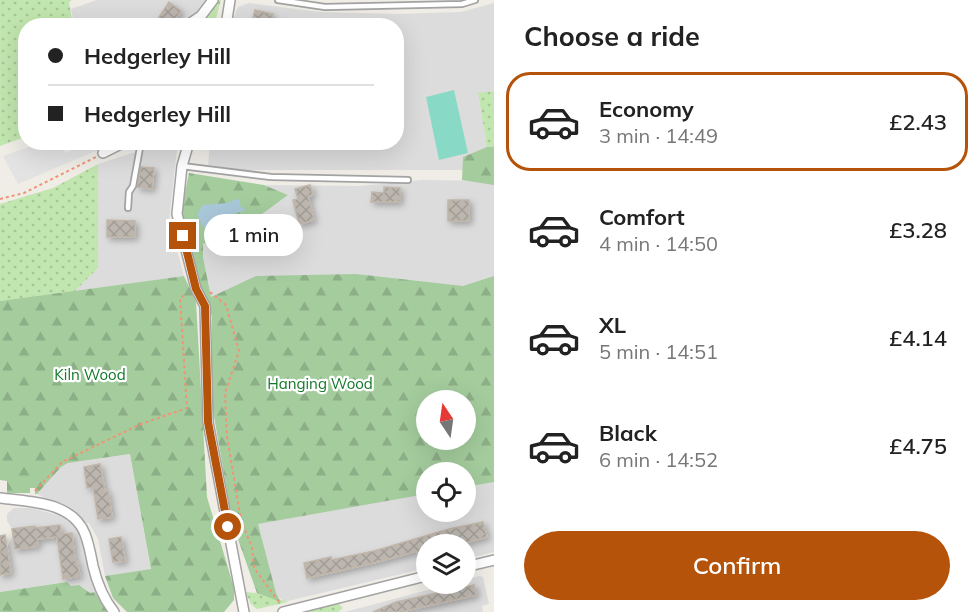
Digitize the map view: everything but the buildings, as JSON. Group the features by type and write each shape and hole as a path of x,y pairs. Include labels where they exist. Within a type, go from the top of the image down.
{"street":[{"path":"198,18 213,0"},
{"path":"227,18 230,0"},
{"path":"103,153 109,150"},
{"path":"187,150 182,166 177,214 196,289 205,306 208,422 244,612"},
{"path":"0,498 34,501 60,509 78,522 85,533 97,582 114,612"},
{"path":"476,564 494,560"},
{"path":"284,612 416,579"}],"lane":[{"path":"278,0 325,7 462,4 475,0"},
{"path":"128,208 129,192 133,186 140,150"},
{"path":"182,166 270,177 408,180"}],"path":[{"path":"0,199 24,193 103,153"},
{"path":"34,501 33,491 36,491 62,462 141,424 187,408 180,298 196,289"},
{"path":"210,292 226,305 239,351 225,393 227,436 241,520 252,548 254,568 284,612"}],"shaded area":[{"path":"97,0 209,0 197,14 189,18 73,18 71,9"},
{"path":"249,3 321,12 397,14 461,12 494,3 494,91 478,94 491,170 244,170 208,165 209,150 404,150 404,18 234,18 238,7"},
{"path":"20,150 64,150 65,153 73,150 98,150 18,184 3,156"},
{"path":"142,150 177,150 169,221 184,276 75,291 98,268 98,164"},
{"path":"422,180 494,181 494,310 211,297 203,257 203,244 254,220 288,195 264,185 359,186"},
{"path":"130,454 151,570 105,576 98,539 89,523 85,523 74,512 37,494 61,467 68,463"},
{"path":"494,481 494,552 476,556 476,534 416,534 416,570 284,602 275,593 257,524 416,495 416,522 476,522 476,484"},
{"path":"14,508 32,508 60,516 75,526 85,544 95,592 90,593 79,585 71,586 67,582 0,592 0,549 8,546 14,532 7,521 7,514"},
{"path":"476,577 483,577 489,604 482,606 483,612 345,612 416,593 476,594"}],"green space":[{"path":"0,0 72,0 69,2 72,18 18,18 18,140 0,146"},
{"path":"217,0 221,0 216,18 204,18"},
{"path":"454,90 468,153 439,160 426,97"},
{"path":"494,91 494,147 487,147 478,93"},
{"path":"487,147 494,147 494,185 462,180 463,157"},
{"path":"98,164 98,268 75,291 0,301 0,204 53,188"},
{"name":"Hanging Wood","path":"189,173 264,185 288,195 254,220 203,244 203,257 211,297 256,276 356,274 463,286 494,276 494,482 476,485 476,462 416,462 416,496 258,524 276,593 281,602 257,593 233,525 212,405 212,316 204,297 180,216"},
{"name":"Kiln Wood","path":"184,276 196,302 207,497 234,588 234,600 224,612 127,612 113,598 105,576 151,569 130,454 68,463 61,467 37,494 35,494 35,488 30,488 30,493 7,493 7,481 0,480 0,301"},
{"path":"67,582 71,586 79,585 90,593 95,592 107,612 0,612 0,592"},
{"path":"245,592 288,602 257,609 251,604"},
{"path":"338,603 343,608 338,612 310,612 309,610"}],"water":[{"path":"240,200 240,206 246,210 220,218 208,229 203,227 197,214 203,205 227,203"}],"route":[{"path":"183,236 196,289 205,306 208,422 228,527"}]}
